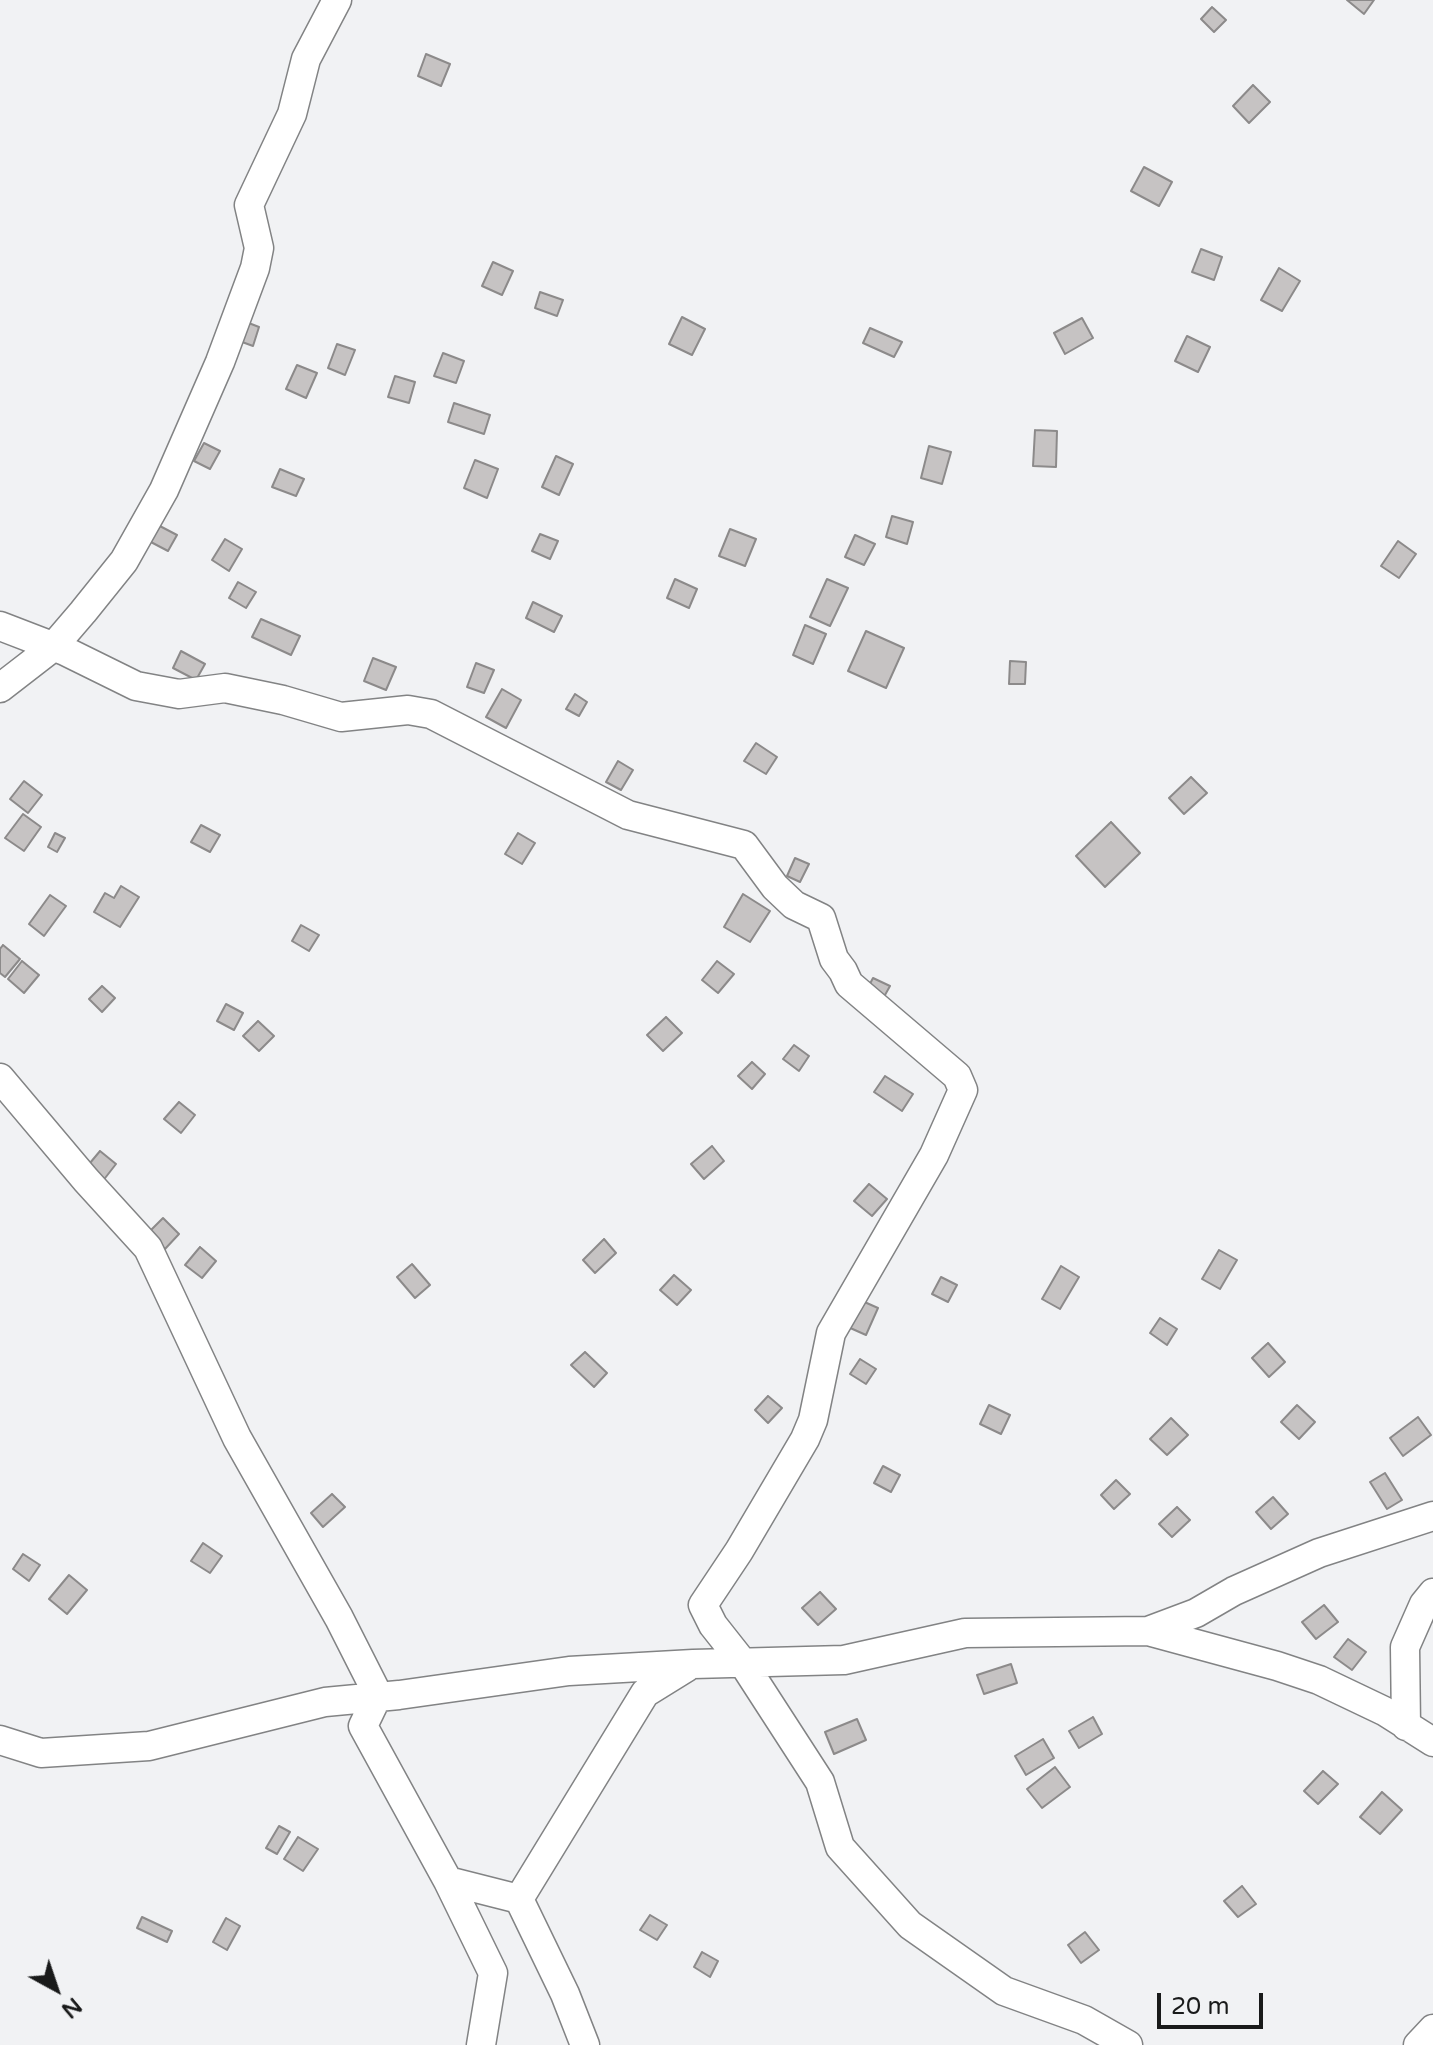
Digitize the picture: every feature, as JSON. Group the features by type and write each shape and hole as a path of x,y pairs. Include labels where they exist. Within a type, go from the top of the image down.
{"street":[{"path":"0,688 53,647 124,561 164,490 220,362 255,268 259,248 249,205 292,114 306,59 337,0"},
{"path":"0,626 136,686 179,694 225,688 283,700 341,717 408,710 431,714 628,815 744,845 775,887 794,905 821,918 834,959 849,984 957,1076 963,1090 934,1155 831,1333 813,1420 805,1439 739,1551 703,1605 713,1625 743,1663 820,1782 840,1847 910,1925 1004,1991 1084,2020 1128,2045"},
{"path":"0,1078 148,1248 237,1438 339,1618 378,1695"},
{"path":"1148,1631 1196,1613 1234,1591 1319,1553 1433,1516"},
{"path":"1406,1726 1405,1647 1424,1604 1433,1593"},
{"path":"0,1740 41,1753 149,1746 325,1702 569,1671 844,1660 965,1633 1148,1631 1319,1680 1384,1711 1433,1742"},
{"path":"519,1899 645,1693 693,1664"},
{"path":"378,1695 363,1726 448,1881 493,1973 481,2045"},
{"path":"448,1881 519,1899 565,1994 585,2045"},
{"path":"1418,2045 1433,2029"}],"building":[{"path":"1347,0 1374,0 1364,14"},
{"path":"1212,7 1226,20 1214,32 1201,19"},
{"path":"426,54 450,64 441,86 418,76"},
{"path":"1253,85 1270,102 1249,123 1233,106"},
{"path":"1144,167 1172,182 1159,206 1131,191"},
{"path":"1201,249 1222,257 1214,280 1192,272"},
{"path":"493,262 513,271 502,295 482,286"},
{"path":"1279,268 1300,281 1282,311 1261,300"},
{"path":"540,292 563,300 557,316 535,308"},
{"path":"682,317 705,329 692,355 669,344"},
{"path":"1082,318 1093,338 1065,354 1054,333"},
{"path":"241,320 259,327 253,346 234,339"},
{"path":"870,328 902,342 894,357 863,343"},
{"path":"1187,336 1210,347 1198,372 1175,361"},
{"path":"337,344 355,350 345,375 328,368"},
{"path":"443,353 464,361 456,383 434,376"},
{"path":"297,365 317,373 306,398 286,389"},
{"path":"395,376 415,382 409,403 388,397"},
{"path":"454,403 490,415 484,434 448,422"},
{"path":"1035,430 1057,431 1056,467 1033,466"},
{"path":"204,443 220,451 210,469 194,461"},
{"path":"929,446 951,452 942,484 921,478"},
{"path":"556,456 573,464 559,495 542,487"},
{"path":"475,460 498,469 487,498 464,488"},
{"path":"280,469 304,479 296,496 272,487"},
{"path":"892,516 913,522 907,544 886,537"},
{"path":"156,524 177,535 168,551 147,540"},
{"path":"730,529 756,539 745,566 719,556"},
{"path":"540,534 558,541 550,559 532,551"},
{"path":"855,535 875,544 864,565 845,557"},
{"path":"225,539 242,549 229,571 212,560"},
{"path":"1398,541 1416,554 1399,578 1381,566"},
{"path":"675,579 697,589 689,608 667,598"},
{"path":"827,579 848,588 830,626 810,617"},
{"path":"238,582 256,592 246,608 229,598"},
{"path":"533,602 562,616 554,632 526,618"},
{"path":"261,619 300,636 291,655 252,637"},
{"path":"805,625 826,634 813,664 793,655"},
{"path":"866,631 904,648 886,688 848,671"},
{"path":"181,651 205,664 196,680 173,668"},
{"path":"373,658 396,667 386,690 364,681"},
{"path":"1010,661 1026,662 1025,684 1009,684"},
{"path":"476,663 494,670 484,693 467,687"},
{"path":"502,689 521,700 506,728 486,717"},
{"path":"575,694 587,702 579,716 566,709"},
{"path":"756,743 777,757 766,774 744,761"},
{"path":"618,761 633,770 621,790 606,782"},
{"path":"1191,777 1207,793 1184,814 1169,798"},
{"path":"24,781 42,795 28,813 10,799"},
{"path":"23,814 41,827 24,851 5,838"},
{"path":"1111,822 1140,853 1105,887 1076,856"},
{"path":"201,825 220,835 210,852 191,842"},
{"path":"55,833 65,838 57,852 48,847"},
{"path":"518,833 535,843 522,864 505,854"},
{"path":"795,858 809,864 800,882 787,876"},
{"path":"121,886 139,897 120,927 94,912 105,893 114,898"},
{"path":"743,894 770,911 750,942 724,927"},
{"path":"50,895 66,906 44,936 29,924"},
{"path":"301,925 319,935 309,951 292,941"},
{"path":"3,945 20,959 5,977 0,973 0,949"},
{"path":"22,961 39,975 24,993 8,979"},
{"path":"717,961 734,974 718,993 702,980"},
{"path":"873,978 890,986 880,1004 864,995"},
{"path":"102,986 115,998 102,1012 89,999"},
{"path":"226,1004 243,1013 234,1030 217,1021"},
{"path":"666,1017 682,1033 663,1051 647,1035"},
{"path":"258,1021 274,1036 259,1051 243,1036"},
{"path":"794,1045 809,1056 799,1071 783,1059"},
{"path":"752,1062 765,1074 752,1089 738,1076"},
{"path":"885,1076 913,1094 902,1111 874,1092"},
{"path":"179,1102 195,1115 181,1133 164,1119"},
{"path":"712,1146 724,1161 704,1179 691,1164"},
{"path":"100,1151 116,1164 102,1182 85,1169"},
{"path":"869,1184 887,1199 872,1216 854,1201"},
{"path":"163,1218 179,1234 165,1249 148,1233"},
{"path":"604,1239 616,1253 595,1273 583,1260"},
{"path":"200,1247 216,1261 202,1278 185,1265"},
{"path":"1219,1250 1237,1260 1220,1289 1202,1279"},
{"path":"412,1264 430,1285 415,1298 397,1277"},
{"path":"1061,1266 1079,1277 1060,1309 1042,1299"},
{"path":"674,1275 691,1290 677,1305 660,1290"},
{"path":"941,1277 957,1285 948,1302 932,1294"},
{"path":"860,1300 878,1308 866,1335 848,1327"},
{"path":"1160,1318 1177,1329 1167,1345 1150,1333"},
{"path":"1268,1343 1285,1362 1269,1377 1252,1358"},
{"path":"585,1352 607,1373 594,1387 571,1365"},
{"path":"860,1359 876,1369 866,1384 850,1374"},
{"path":"768,1396 782,1408 768,1423 755,1410"},
{"path":"989,1405 1010,1415 1001,1434 980,1424"},
{"path":"1297,1405 1315,1422 1299,1439 1281,1422"},
{"path":"1418,1417 1431,1435 1403,1456 1390,1438"},
{"path":"1171,1418 1188,1435 1167,1455 1150,1439"},
{"path":"883,1466 900,1475 891,1492 874,1483"},
{"path":"1385,1473 1402,1500 1387,1509 1370,1482"},
{"path":"1116,1480 1130,1494 1114,1509 1101,1495"},
{"path":"332,1494 345,1507 323,1527 311,1513"},
{"path":"1273,1497 1288,1514 1271,1529 1256,1512"},
{"path":"1177,1507 1190,1520 1172,1537 1159,1524"},
{"path":"203,1543 222,1556 210,1573 191,1561"},
{"path":"23,1554 40,1565 29,1581 13,1569"},
{"path":"69,1575 87,1590 67,1614 49,1599"},
{"path":"820,1592 836,1609 818,1625 802,1608"},
{"path":"1324,1605 1338,1622 1316,1639 1302,1622"},
{"path":"1348,1639 1366,1652 1352,1670 1334,1657"},
{"path":"1011,1664 1017,1683 984,1694 977,1675"},
{"path":"1093,1717 1102,1734 1079,1748 1069,1731"},
{"path":"857,1719 866,1740 834,1754 825,1732"},
{"path":"1043,1739 1054,1758 1026,1775 1015,1756"},
{"path":"1055,1767 1070,1787 1042,1808 1027,1789"},
{"path":"1323,1771 1338,1784 1318,1804 1304,1791"},
{"path":"1382,1792 1402,1810 1380,1834 1360,1817"},
{"path":"279,1826 290,1832 277,1854 266,1848"},
{"path":"298,1837 318,1849 303,1871 284,1859"},
{"path":"1242,1886 1256,1904 1238,1917 1224,1901"},
{"path":"650,1915 667,1925 657,1940 640,1930"},
{"path":"142,1917 172,1931 167,1942 137,1928"},
{"path":"226,1918 240,1926 227,1950 213,1942"},
{"path":"1085,1932 1099,1950 1081,1963 1068,1945"},
{"path":"702,1952 718,1961 710,1977 694,1967"}]}
